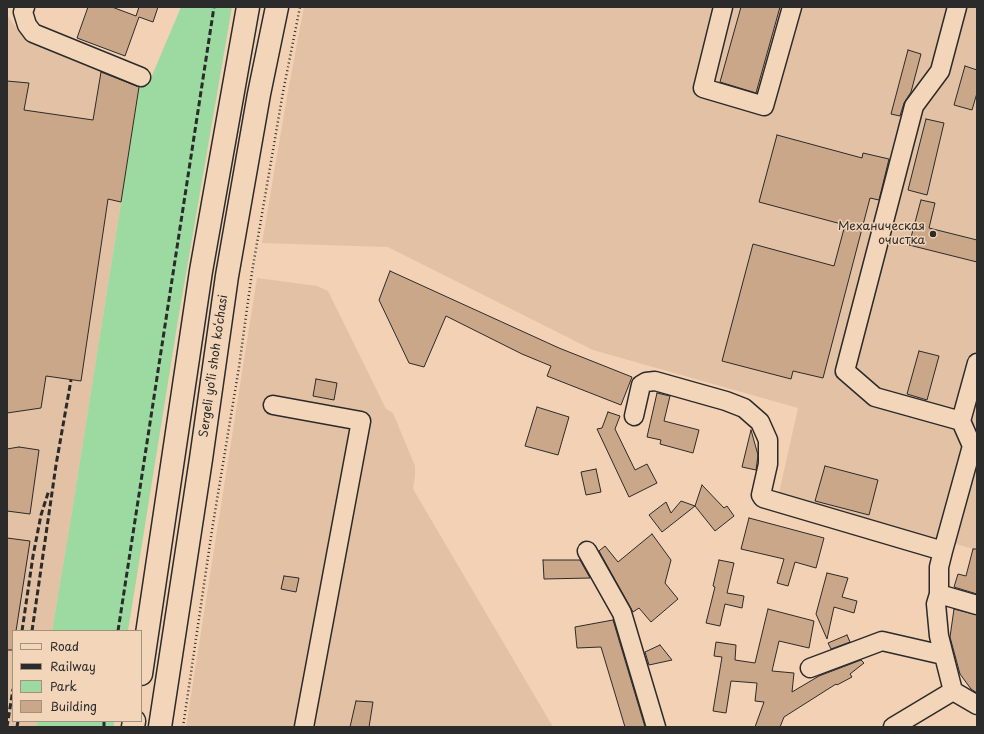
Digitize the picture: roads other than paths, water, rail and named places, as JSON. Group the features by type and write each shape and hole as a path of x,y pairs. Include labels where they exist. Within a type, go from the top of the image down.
{"main road":[{"path":"142,667 201,271 248,7"},
{"name":"Sergeli yo‘li shoh ko‘chasi","path":"160,727 228,276 259,94 276,7"}],"street":[{"path":"25,7 23,12 27,25 32,33 141,77"},
{"path":"724,7 703,88 764,106 792,7"},
{"path":"957,7 940,72 914,106 845,371 875,397 961,421"},
{"path":"977,363 961,421 974,447 939,567 936,604 939,636 953,691 977,705"},
{"path":"634,416 641,385 646,382 655,381 732,403 744,408 760,422 768,440 768,464 761,495 763,498 943,551"},
{"path":"272,405 361,421 304,727"},
{"path":"587,551 622,613 656,727"},
{"path":"938,594 977,605"},
{"path":"810,668 882,641 943,655"},
{"path":"893,727 953,691"}],"railway":[{"path":"118,630 214,7"},
{"path":"32,630 56,465 71,380"},
{"path":"22,630 33,556 41,515 49,490"},
{"path":"7,727 12,695"},
{"path":"17,727 18,722"},
{"path":"104,722 104,727"}],"place":[{"name":"Механическая очистка","path":"933,234"}]}
